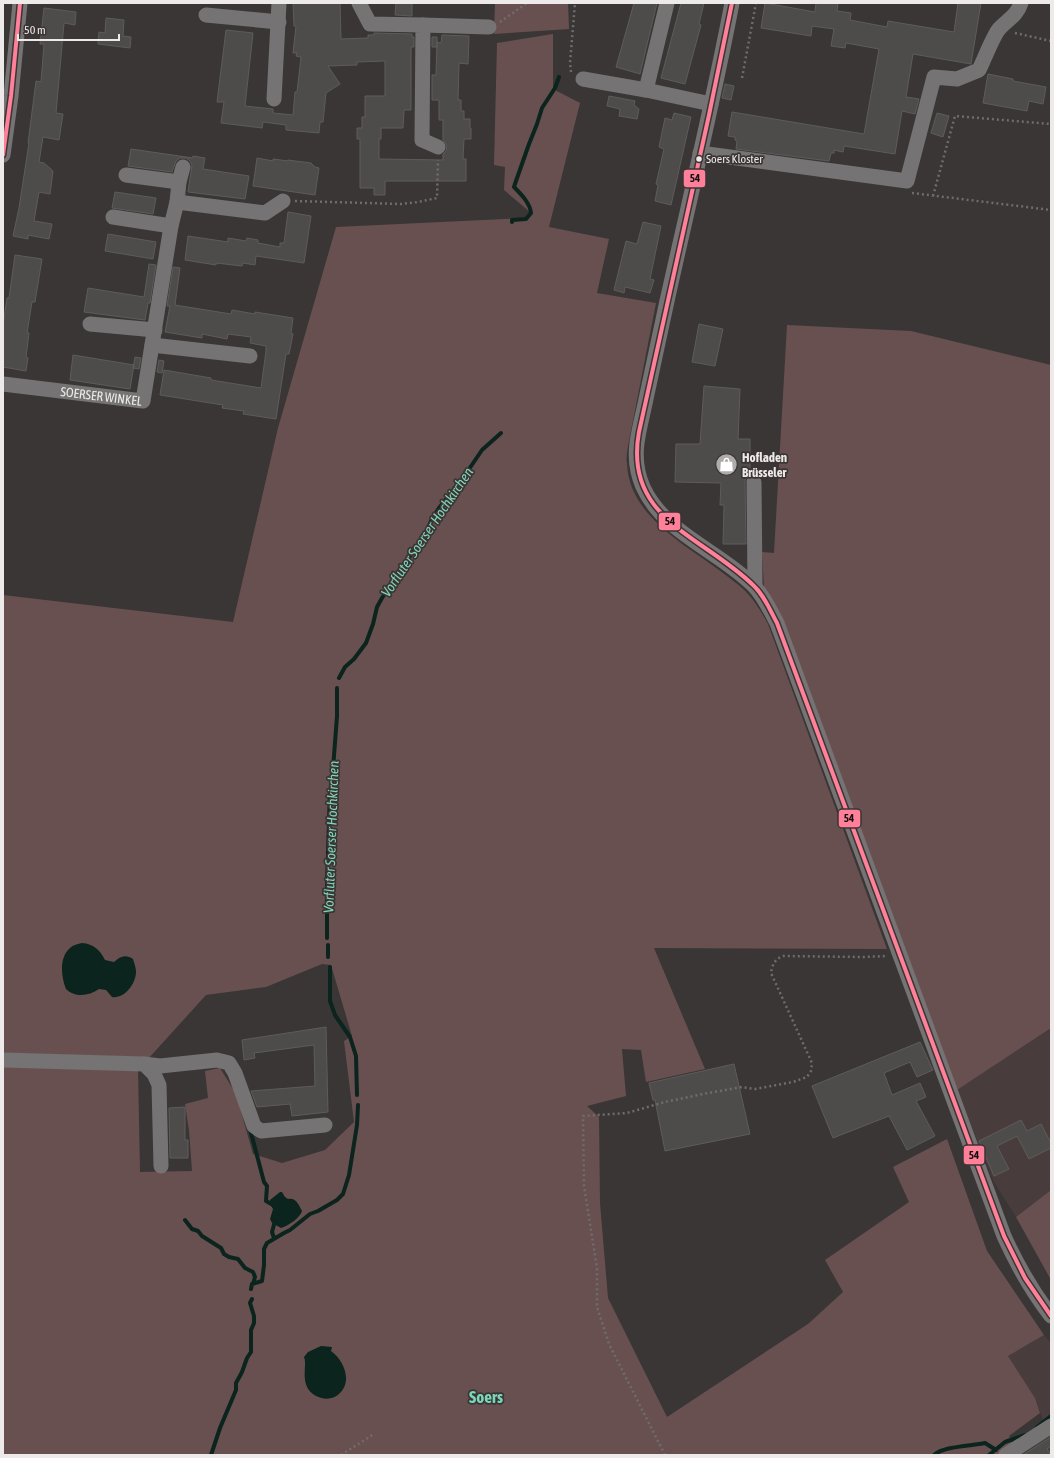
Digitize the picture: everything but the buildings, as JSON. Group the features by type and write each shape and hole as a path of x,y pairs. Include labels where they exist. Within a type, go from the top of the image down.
{"street":[{"path":"4,149 20,3"},
{"path":"274,100 280,3"},
{"path":"359,3 370,24 423,24 489,27"},
{"path":"646,90 667,3"},
{"path":"732,3 637,444 636,460 638,472 643,487 660,514 678,529 731,566 755,586 765,599 777,623 1004,1236 1024,1278 1051,1316"},
{"path":"700,153 907,181 934,77 957,79 979,70 998,30 1010,20 1020,8 1021,3"},
{"path":"206,15 279,22"},
{"path":"423,24 422,140 438,147"},
{"path":"583,79 646,90 711,104"},
{"name":"SOERSER WINKEL","path":"3,384 143,401 171,226 183,167"},
{"path":"126,175 179,182"},
{"path":"177,202 265,213 283,201"},
{"path":"113,217 171,226"},
{"path":"90,324 250,356"},
{"path":"754,482 755,586"},
{"path":"3,1060 144,1064 160,1066 217,1060 229,1063 235,1073 254,1126 261,1131 326,1125"},
{"path":"144,1064 154,1074 159,1085 161,1166"},
{"path":"1006,1455 1051,1426"}],"path":[{"path":"489,27 498,23 527,3"},
{"path":"575,3 570,63 572,75 583,79"},
{"path":"742,78 756,3"},
{"path":"998,30 1051,41"},
{"path":"1051,124 955,116 933,196 1051,210"},
{"path":"283,201 401,204 437,198 438,147"},
{"path":"666,1455 609,1344 597,1306 597,1268 584,1186 583,1116 627,1112 665,1102 742,1087 755,1090 793,1082 807,1077 811,1071 812,1063 771,973 774,962 777,958 782,956 900,956"},
{"path":"341,1455 374,1434"}],"shaded area":[{"path":"495,3 568,3 569,29 494,34"},
{"path":"553,34 553,89 580,103 549,227 609,239 597,293 656,303 627,450 630,482 637,498 648,513 675,538 742,588 754,601 768,624 887,949 654,948 705,1069 646,1082 641,1050 622,1049 626,1096 587,1106 599,1117 600,1203 608,1298 667,1417 808,1324 843,1292 825,1260 909,1202 893,1167 947,1139 987,1251 1044,1335 1008,1356 1035,1398 1040,1413 1009,1436 1013,1446 998,1455 3,1455 3,595 233,622 278,428 336,227 525,218 530,212 504,190 505,167 494,165 497,43","holes":["322,964 331,965 352,1036 344,1041 354,1122 325,1150 282,1163 253,1154 236,1094 220,1068 205,1071 208,1098 185,1104 189,1130 192,1171 140,1172 138,1070 206,995 266,987"]},
{"path":"787,325 911,331 1051,365 1051,1028 957,1090 764,588 762,552 774,553"},
{"path":"82,943 96,948 105,960 114,962 125,956 133,959 136,968 136,976 132,985 125,993 117,997 112,997 106,990 99,989 91,993 78,995 66,989 62,973 64,957 66,952 71,947"},
{"path":"1051,1028 1051,1190 1016,1217 994,1182 957,1090"},
{"path":"1051,1190 1051,1280 1016,1217"},
{"path":"282,1192 288,1199 295,1200 302,1211 301,1214 293,1221 281,1228 272,1223 270,1219 273,1209 270,1204 270,1200"},
{"path":"1044,1335 1051,1343 1051,1455 1015,1455 1047,1431 1035,1398 1008,1356"},
{"path":"321,1346 332,1347 331,1351 343,1365 346,1377 343,1389 339,1394 335,1397 326,1399 309,1391 305,1375 304,1357 308,1352"}],"waterway":[{"name":"Vorfluter Soerser Hochkirchen","path":"512,222 512,220 526,219 531,213 527,202 514,187 542,108 555,88 559,77"},
{"name":"Vorfluter Soerser Hochkirchen","path":"339,678 345,667 354,659 366,643 377,607 414,550 422,542 431,521 439,508 463,478 482,450 501,433"},
{"name":"Vorfluter Soerser Hochkirchen","path":"327,938 330,791 337,716 337,688"},
{"name":"Vorfluter Soerser Hochkirchen","path":"328,945 328,957"},
{"name":"Vorfluter Soerser Hochkirchen","path":"330,967 330,1001 335,1015 350,1037 356,1056 357,1095"},
{"name":"Vorfluter Soerser Hochkirchen","path":"251,1289 252,1284 262,1281 264,1249 267,1243 290,1230 310,1214 337,1200 343,1194 349,1175 357,1125 358,1105"},
{"path":"250,1129 264,1182 267,1186 266,1201 273,1205"},
{"path":"185,1220 192,1229 198,1231 202,1236 221,1248 224,1254 238,1259 245,1268 253,1272 255,1277 253,1284"},
{"path":"274,1238 272,1232 275,1221"},
{"name":"Vorfluter Soerser Hochkirchen","path":"211,1455 220,1428 236,1390 236,1383 251,1352 251,1330 254,1323 254,1316 250,1303 252,1299"},
{"path":"1037,1427 1051,1416"},
{"path":"989,1455 1005,1442 1025,1435"},
{"path":"934,1455 938,1452 951,1448 985,1443 996,1450"}],"transit line":[{"name":"54","path":"3,155 11,96 20,3"},
{"name":"54","path":"732,3 709,115 639,432 637,462 643,486 655,506 671,523 733,568 753,585 760,593 777,623 1004,1236 1025,1278 1051,1316"}],"place":[{"name":"Soers Kloster","path":"699,159"},
{"name":"Hofladen Brüsseler","path":"727,464"}],"district":[{"name":"Soers","path":"486,1397"}]}
